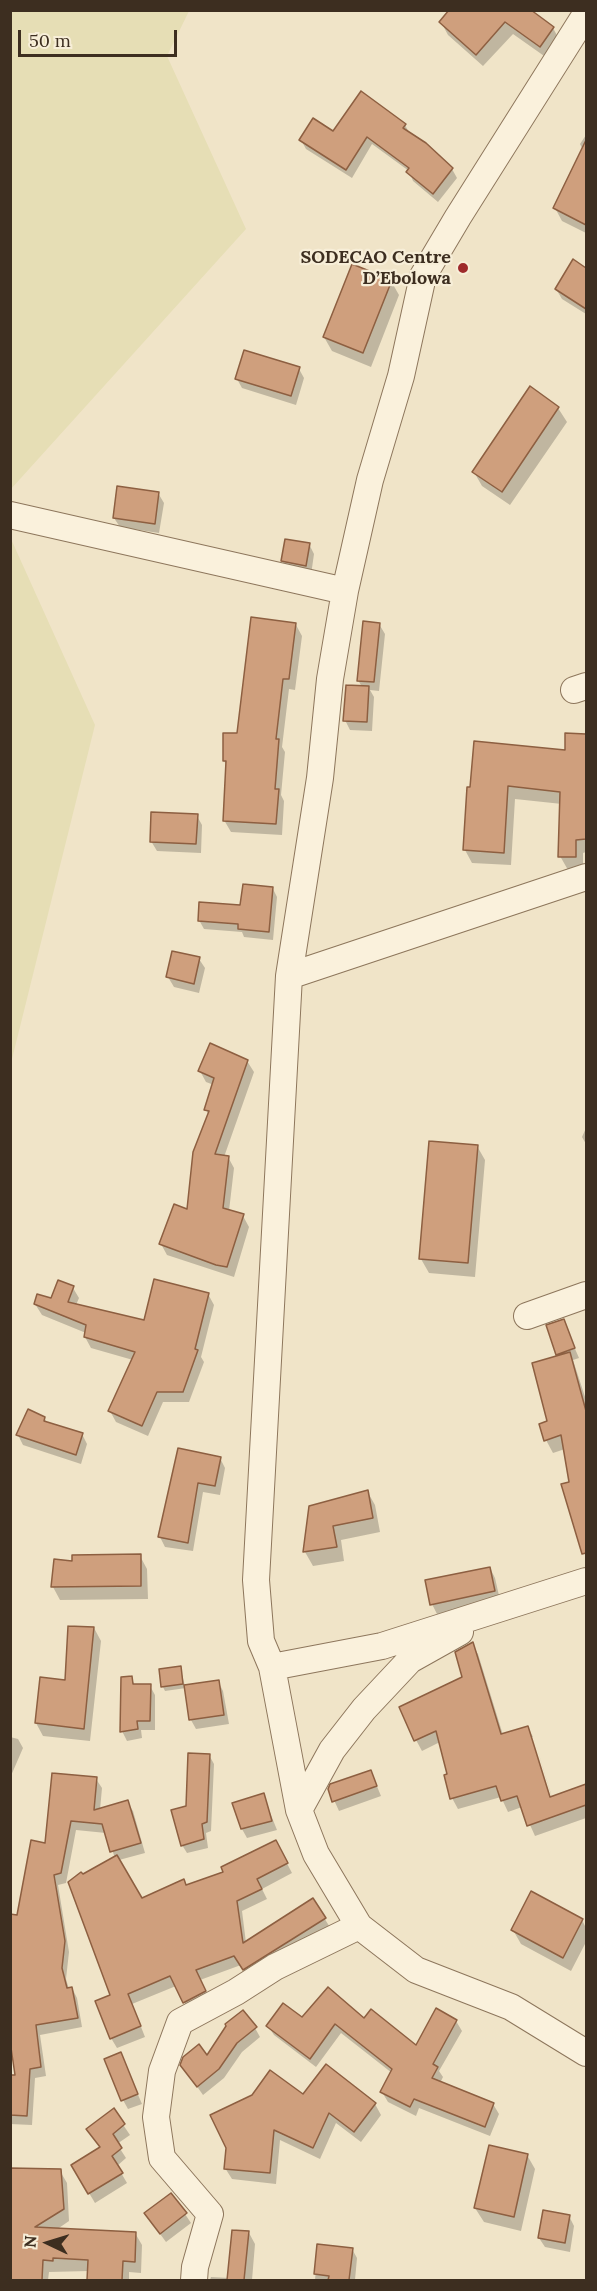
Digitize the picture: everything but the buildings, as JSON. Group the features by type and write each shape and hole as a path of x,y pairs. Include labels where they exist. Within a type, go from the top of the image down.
{"street":[{"path":"586,14 423,276 401,376 370,480 345,591 330,679 320,778 289,976 256,1580 261,1641 272,1667 299,1810 316,1854 359,1926 416,1970 511,2007 586,2053"},
{"path":"10,515 345,591"},
{"path":"289,976 586,877"},
{"path":"527,1316 586,1295"},
{"path":"272,1667 382,1646 586,1581"},
{"path":"299,1810 332,1750 364,1710 410,1660 507,1605"},
{"path":"194,2280 195,2267 210,2214 162,2158 156,2117 162,2071 180,2022 236,1992 275,1967 359,1926"}],"shaded area":[{"path":"11,10 189,11 167,56 246,229 11,489"},
{"path":"10,539 95,725 11,1063"}],"place":[{"name":"SODECAO Centre D’Ebolowa","path":"463,268"}]}
